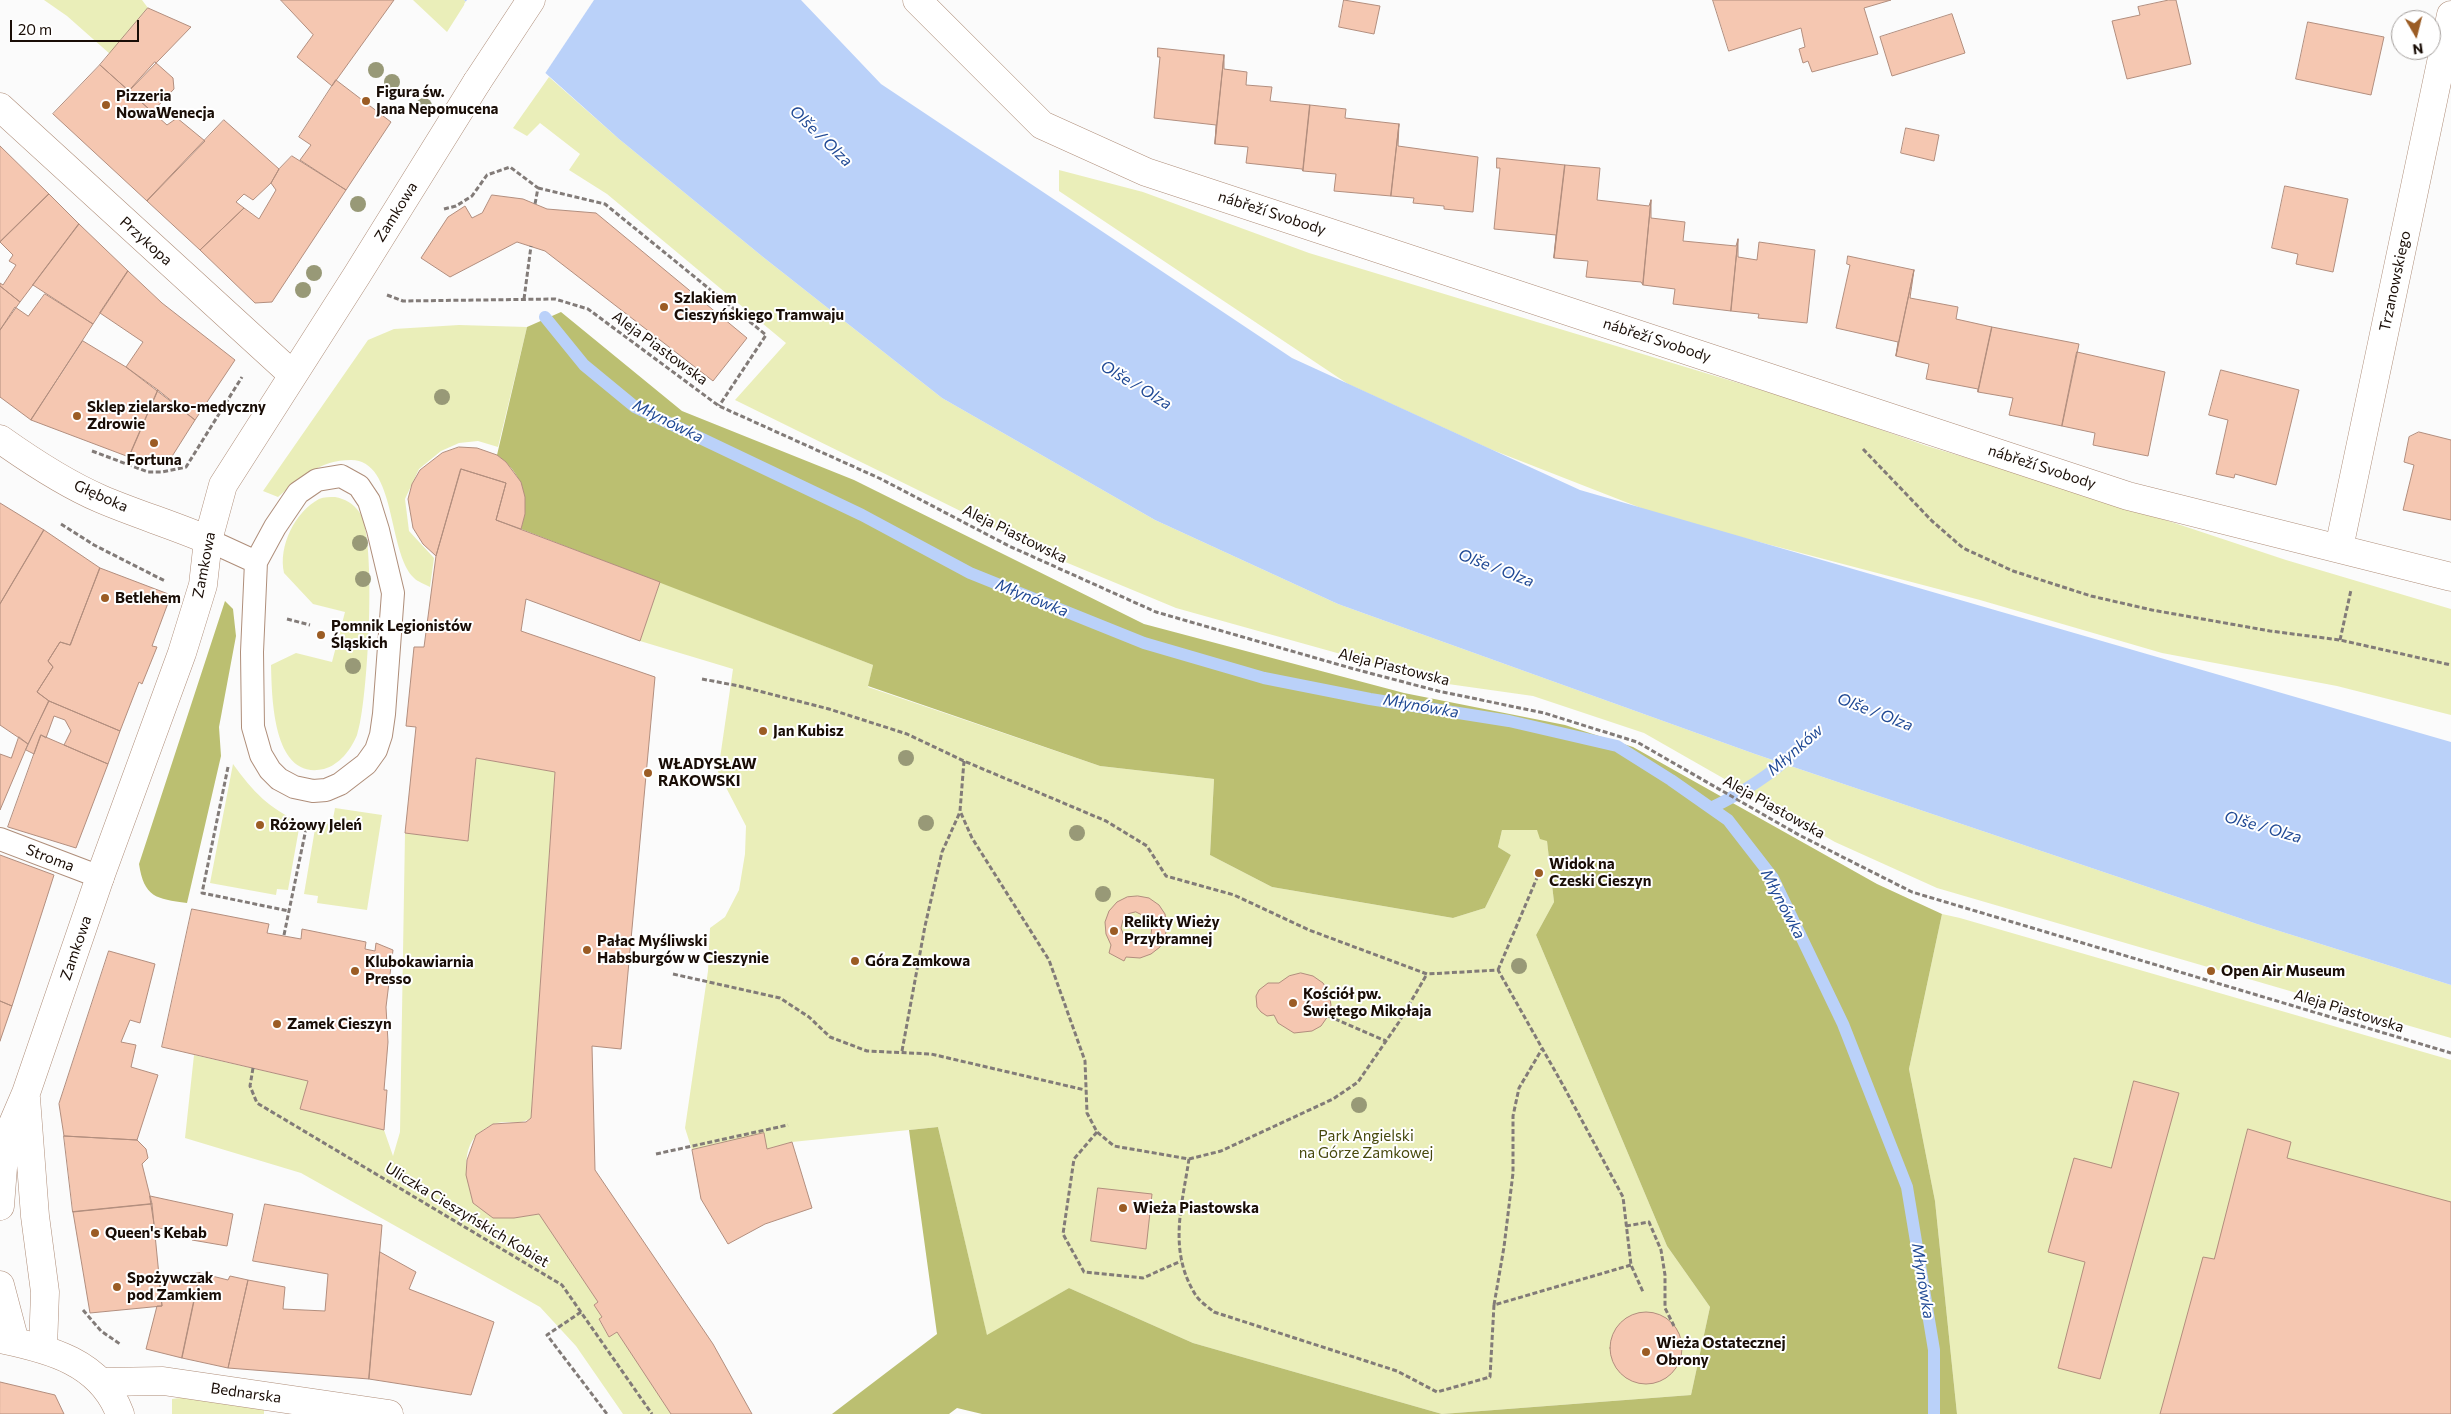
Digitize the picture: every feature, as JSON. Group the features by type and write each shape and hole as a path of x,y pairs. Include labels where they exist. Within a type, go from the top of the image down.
{"street":[{"name":"Zamkowa","path":"0,1206 2,1147 26,1093 100,878 182,653 203,585 208,540 223,485 477,82 531,0"},
{"name":"nábřeží Svobody","path":"917,0 1042,126 1146,172 2128,496 2451,577"},
{"name":"Trzanowskiego","path":"2339,548 2451,15"},
{"name":"Przykopa","path":"0,107 292,375"},
{"name":"Głęboka","path":"0,439 32,461 101,499 169,523 208,540"},
{"name":"Zamkowa","path":"26,1093 34,1216 45,1292 43,1348"},
{"path":"0,1285 8,1340 43,1348 82,1364 102,1382 115,1400 120,1414"},
{"name":"Bednarska","path":"102,1382 163,1381 389,1414"}],"lane":[{"path":"341,476 359,486 369,501 393,593 381,735 376,750 366,764 352,776 326,790 314,791 294,787 279,779 270,770 261,755 252,714 253,603 256,562 275,527 298,493 317,480 341,476"},
{"path":"208,540 256,562"},
{"name":"Stroma","path":"0,839 100,878"}],"path":[{"path":"444,209 456,206 472,196 487,174 510,167 538,188 605,204 766,335 719,406"},
{"path":"535,204 538,188"},
{"path":"524,299 531,246"},
{"name":"Aleja Piastowska","path":"357,275 388,295 403,301 555,300 588,309 719,406 881,479 1009,546 1156,612 1382,677 1438,691 1544,713 1637,742 1798,835 1912,892 2451,1053"},
{"path":"162,472 186,467 261,346"},
{"path":"1841,401 1844,420 1867,454 1932,521 1963,548 2013,571 2099,598 2152,610 2270,631 2340,640 2451,665"},
{"path":"55,519 94,545 161,577 168,583"},
{"path":"2340,640 2352,584"},
{"path":"282,617 310,625"},
{"path":"702,679 830,709 899,731 964,761 1106,821 1147,846 1166,876 1234,895 1309,930 1427,974 1498,970"},
{"path":"252,714 229,762 202,894 289,911"},
{"path":"902,1051 925,926 942,852 960,812 964,761"},
{"path":"284,936 314,791"},
{"path":"960,812 972,838 1049,960 1086,1061 1085,1090 1087,1113 1097,1132 1114,1146 1189,1159 1221,1152 1332,1099 1358,1082 1386,1041 1427,974"},
{"path":"1498,970 1539,873"},
{"path":"1498,970 1623,1197 1631,1265 1643,1292"},
{"path":"673,974 780,998 809,1017 830,1037 848,1046 867,1051 902,1051 931,1054 1085,1090"},
{"path":"1328,1016 1386,1041"},
{"path":"1189,1159 1177,1234 1181,1261 1195,1295 1214,1312 1397,1371 1437,1392 1490,1377 1494,1306 1513,1174 1513,1116 1519,1088 1542,1048"},
{"name":"Uliczka Cieszyńskich Kobiet","path":"253,1068 250,1086 258,1103 562,1285 652,1414"},
{"path":"656,1154 788,1125"},
{"path":"1097,1132 1074,1159 1063,1234 1084,1272 1143,1278 1181,1261"},
{"path":"1626,1226 1649,1222 1660,1250 1665,1275 1665,1308 1674,1326"},
{"path":"1494,1306 1631,1265"},
{"path":"82,1304 84,1313 101,1331 120,1343 142,1381"},
{"path":"581,1312 547,1335 607,1414"}],"green space":[{"path":"44,0 142,0 148,8 110,54 67,16"},
{"path":"413,0 464,0 466,2 447,32"},
{"path":"549,77 619,139 763,257 942,398 1155,520 1338,604 1755,754 2257,924 2451,985 2451,1038 1937,888 1835,842 1644,733 1533,696 1448,684 1176,608 1058,559 735,400 786,343 607,194 569,170 580,154 540,123 527,136 513,128"},
{"path":"1059,170 1143,192 1309,253 1811,405 1927,446 2087,494 2286,560 2451,609 2451,715 2337,686 2162,653 1980,600 1664,517 1490,449 1348,384 1059,191"},
{"path":"561,312 682,411 854,480 1144,624 1404,693 1565,725 1633,747 1877,884 1942,914 1909,1069 1935,1201 1957,1414 1442,1414 1691,1395 1710,1307 1667,1246 1536,935 1554,902 1547,841 1540,839 1537,830 1502,830 1498,847 1511,855 1485,908 1453,918 1272,887 1210,855 1214,779 1100,766 868,686 873,665 521,529 525,507 522,488 513,470 497,455 527,327"},
{"path":"459,325 527,327 498,447 478,441 459,443 441,451 419,469 405,499 409,531 434,558 430,587 414,578 405,565 384,490 376,475 366,464 351,460 330,463 311,471 278,497 263,491 368,340 394,329"},
{"path":"335,497 345,500 355,507 360,513 365,528 368,554 369,622 364,691 357,735 348,751 335,764 329,767 324,769 307,769 294,762 285,750 278,733 272,696 271,665 296,653 332,662 345,612 313,604 284,573 283,563 286,541 290,531 303,512 319,499"},
{"name":"Park Angielski na Górze Zamkowej","path":"660,582 873,665 868,687 1100,766 1214,779 1210,855 1272,887 1453,918 1485,908 1511,855 1498,847 1502,830 1537,830 1547,840 1554,902 1536,935 1667,1246 1710,1307 1691,1395 1442,1414 1193,1343 1069,1288 987,1336 938,1127 792,1142 767,1149 763,1134 692,1150 685,1128 708,971 710,928 725,917 739,890 745,854 746,826 718,772 733,669 640,641"},
{"path":"225,601 233,609 236,636 219,727 221,756 187,903 176,902 160,898 148,890 141,875 139,864"},
{"path":"476,758 555,772 531,1118 519,1122 495,1123 475,1137 467,1154 466,1164 473,1203 493,1218 514,1218 539,1214 598,1302 594,1305 602,1317 599,1320 609,1337 617,1332 671,1414 623,1414 576,1346 540,1307 301,1173 185,1138 194,1055 308,1081 300,1109 384,1130 393,1156 400,1132 405,833 468,841"},
{"path":"233,764 262,798 279,811 300,823 288,890 277,889 276,895 210,883"},
{"path":"335,808 382,815 367,910 317,903 318,896 304,894 316,823 332,824"},
{"path":"1942,914 2451,1060 2451,1414 1957,1414 1935,1201 1909,1069"},
{"path":"938,1127 987,1335 1069,1288 1193,1343 1442,1414 982,1414 957,1408 949,1414 832,1414 937,1334 909,1130"},
{"path":"188,1397 264,1407 264,1414 172,1414 172,1399"}],"water":[{"name":"Olše / Olza","path":"464,0 801,0 881,84 1292,358 1580,490 2451,742 2451,985 2257,924 1755,754 1338,604 1155,520 942,398 763,257 619,139"}],"pier":[{"path":"467,0 594,0 544,75 464,4"}],"building":[{"path":"281,0 394,0 332,86 297,57 313,35"},
{"path":"1344,0 1380,6 1374,34 1339,27"},
{"path":"1713,0 1891,0 1864,8 1878,54 1812,72 1808,61 1803,63 1799,49 1805,47 1801,28 1729,51"},
{"path":"2176,0 2191,64 2127,79 2112,21 2140,15 2138,7"},
{"path":"148,8 191,27 129,91 100,65"},
{"path":"1952,14 1965,53 1892,76 1880,37"},
{"path":"2308,22 2384,37 2371,95 2296,79"},
{"path":"1158,48 1224,55 1215,144 1216,125 1154,118 1160,57 1158,57"},
{"path":"1224,55 1224,69 1247,72 1246,85 1272,87 1270,101 1310,105 1303,171 1302,169 1246,163 1248,147 1215,144"},
{"path":"155,62 173,78 174,89 152,112 129,91"},
{"path":"100,65 167,125 177,118 205,141 147,201 53,114"},
{"path":"336,80 391,122 346,190 300,160 311,145 299,137"},
{"path":"1310,105 1346,109 1345,118 1399,124 1391,196 1334,191 1336,174 1303,171"},
{"path":"224,120 279,169 271,183 253,200 244,194 236,202 244,208 200,250 147,201"},
{"path":"1399,124 1398,146 1478,157 1473,212 1444,209 1444,206 1413,203 1414,198 1391,196"},
{"path":"1906,128 1939,135 1934,161 1901,153"},
{"path":"0,146 49,194 0,242"},
{"path":"292,156 346,190 272,302 255,303 200,250 244,208 259,219 276,190 271,183 279,169"},
{"path":"1497,158 1565,165 1554,258 1556,235 1494,229 1500,168 1497,168"},
{"path":"1565,165 1600,168 1597,200 1649,206 1651,200 1643,285 1641,282 1586,277 1588,261 1554,258"},
{"path":"2285,186 2348,199 2333,272 2296,264 2298,254 2272,248"},
{"path":"49,194 79,224 20,302 0,286 0,283 3,285 16,265 9,261 13,255 0,242"},
{"name":"Szlakiem Cieszyńskiego Tramwaju","path":"492,195 523,199 547,209 596,213 747,338 713,381 545,251 517,242 450,277 421,258 448,217 465,206 472,218 482,213"},
{"path":"1651,200 1651,218 1685,222 1683,241 1736,246 1738,239 1731,311 1673,304 1675,289 1643,285"},
{"path":"79,224 128,271 93,324 33,285"},
{"path":"1738,239 1738,257 1757,260 1759,242 1815,250 1807,323 1758,318 1759,314 1731,311"},
{"path":"1848,256 1914,270 1896,356 1898,342 1836,328 1850,265 1847,264"},
{"path":"1914,270 1910,298 1958,307 1956,319 1992,327 1978,392 1978,389 1926,379 1929,364 1896,356"},
{"path":"128,271 162,303 235,360 195,420 126,367 143,342 100,313"},
{"path":"0,286 20,302 0,330"},
{"path":"45,294 93,324 31,420 0,397 0,330 15,307 28,316"},
{"path":"1992,327 2079,344 2062,426 2009,415 2013,398 1978,392"},
{"path":"83,341 126,367 158,390 129,457 31,420"},
{"path":"2077,352 2165,372 2148,456 2093,445 2095,433 2062,426"},
{"path":"2221,370 2299,390 2276,485 2235,474 2234,478 2216,474 2228,420 2209,415"},
{"path":"158,390 195,420 171,458 148,464 129,457"},
{"path":"2419,432 2451,440 2451,520 2403,510 2414,465 2404,462 2409,437"},
{"path":"459,447 477,448 497,455 506,462 521,482 525,497 525,514 521,529 496,520 506,483 461,469 436,556 423,544 413,528 408,499 412,484 420,470 442,453"},
{"name":"Pałac Myśliwski Habsburgów w Cieszynie","path":"461,469 506,483 496,520 660,582 640,641 526,599 521,631 655,677 621,1049 592,1046 595,1170 713,1344 752,1414 671,1414 617,1332 609,1337 599,1319 602,1317 594,1305 598,1302 539,1214 514,1218 493,1218 473,1203 466,1175 467,1160 476,1135 493,1124 526,1122 531,1118 555,772 476,758 468,841 405,833 416,727 406,726 414,647 424,647 436,556"},
{"path":"0,503 44,530 0,604"},
{"path":"44,530 100,568 70,645 60,642 48,661 53,667 37,692 49,701 28,744 0,725 0,604"},
{"path":"100,568 171,595 152,646 157,647 142,684 139,682 120,731 49,701 37,692 53,667 48,661 60,642 70,645"},
{"path":"49,701 120,731 108,764 64,745 71,731 65,720 54,716 46,738 41,735 34,754 26,750"},
{"path":"41,735 108,764 76,848 8,827"},
{"path":"19,737 28,744 0,810 0,754 11,758"},
{"path":"0,855 54,875 12,1006 0,1001"},
{"name":"Relikty Wieży Przybramnej","path":"1127,897 1149,898 1159,905 1165,914 1167,926 1165,937 1160,947 1151,954 1140,958 1126,957 1124,961 1109,953 1111,945 1106,934 1105,922 1109,911 1117,902","holes":["1136,912 1150,919 1151,934 1145,940 1137,943 1130,941 1124,936 1121,928 1123,920 1128,914"]},
{"name":"Zamek Cieszyn","path":"192,909 269,924 267,933 301,939 302,929 366,942 365,949 375,951 376,943 393,950 386,1007 388,1042 384,1090 387,1090 384,1130 300,1109 308,1081 162,1047"},
{"path":"109,951 155,964 140,1023 130,1020 121,1042 136,1045 131,1067 158,1075 137,1140 64,1136 59,1104"},
{"name":"Kościół pw. Świętego Mikołaja","path":"1301,973 1313,976 1323,983 1329,993 1331,1005 1328,1016 1321,1026 1312,1031 1294,1033 1278,1023 1274,1015 1267,1016 1261,1012 1257,1007 1256,996 1259,990 1268,983 1279,983 1289,976"},
{"path":"0,1001 12,1006 0,1041"},
{"path":"2134,1081 2179,1093 2100,1379 2058,1368 2085,1262 2048,1252 2074,1158 2111,1168"},
{"path":"2248,1129 2291,1142 2287,1158 2451,1202 2451,1414 2160,1414 2203,1257 2214,1259"},
{"path":"764,1133 767,1149 792,1142 812,1208 765,1224 728,1244 701,1199 692,1150"},
{"path":"64,1136 137,1140 146,1149 148,1158 142,1164 152,1204 73,1212"},
{"name":"Wieża Piastowska","path":"1098,1188 1152,1194 1146,1249 1091,1241"},
{"path":"150,1196 233,1214 227,1246 192,1240 194,1231 155,1228"},
{"path":"152,1204 162,1306 90,1313 73,1212"},
{"path":"265,1204 382,1225 369,1379 228,1368 248,1280 285,1287 283,1309 325,1311 328,1274 253,1261"},
{"path":"380,1252 416,1272 409,1289 494,1322 471,1395 369,1379"},
{"path":"200,1273 228,1280 230,1276 248,1280 228,1368 182,1358"},
{"path":"200,1273 182,1358 146,1349 157,1306 162,1306 159,1280"},
{"name":"Wieża Ostatecznej Obrony","path":"1646,1312 1666,1318 1676,1328 1682,1348 1676,1368 1666,1378 1646,1384 1626,1378 1616,1368 1610,1348 1616,1328 1626,1318"},
{"path":"0,1382 55,1395 64,1414 0,1414"}],"waterway":[{"name":"Młynówka","path":"545,317 584,365 635,407 862,515 970,573 1144,643 1264,678 1370,699 1509,721 1617,746 1671,780 1728,820 1773,878 1843,1024 1907,1187 1934,1350 1934,1414"},
{"name":"Młynków","path":"1711,808 1755,784 1794,753"}],"place":[{"name":"Figura św. Jana Nepomucena","path":"366,101"},
{"name":"Pizzeria NowaWenecja","path":"106,105"},
{"name":"Szlakiem Cieszyńskiego Tramwaju","path":"664,307"},
{"name":"Sklep zielarsko-medyczny Zdrowie","path":"77,416"},
{"name":"Fortuna","path":"154,443"},
{"name":"Betlehem","path":"105,598"},
{"name":"Pomnik Legionistów Śląskich","path":"321,635"},
{"name":"Jan Kubisz","path":"763,731"},
{"name":"WŁADYSŁAW RAKOWSKI","path":"648,773"},
{"name":"Różowy Jeleń","path":"260,825"},
{"name":"Widok na Czeski Cieszyn","path":"1539,873"},
{"name":"Relikty Wieży Przybramnej","path":"1114,931"},
{"name":"Pałac Myśliwski Habsburgów w Cieszynie","path":"587,950"},
{"name":"Góra Zamkowa","path":"855,961"},
{"name":"Klubokawiarnia Presso","path":"355,971"},
{"name":"Open Air Museum","path":"2211,971"},
{"name":"Kościół pw. Świętego Mikołaja","path":"1293,1003"},
{"name":"Zamek Cieszyn","path":"277,1024"},
{"name":"Wieża Piastowska","path":"1123,1208"},
{"name":"Queen's Kebab","path":"95,1233"},
{"name":"Spożywczak pod Zamkiem","path":"117,1287"},
{"name":"Wieża Ostatecznej Obrony","path":"1646,1352"}]}
